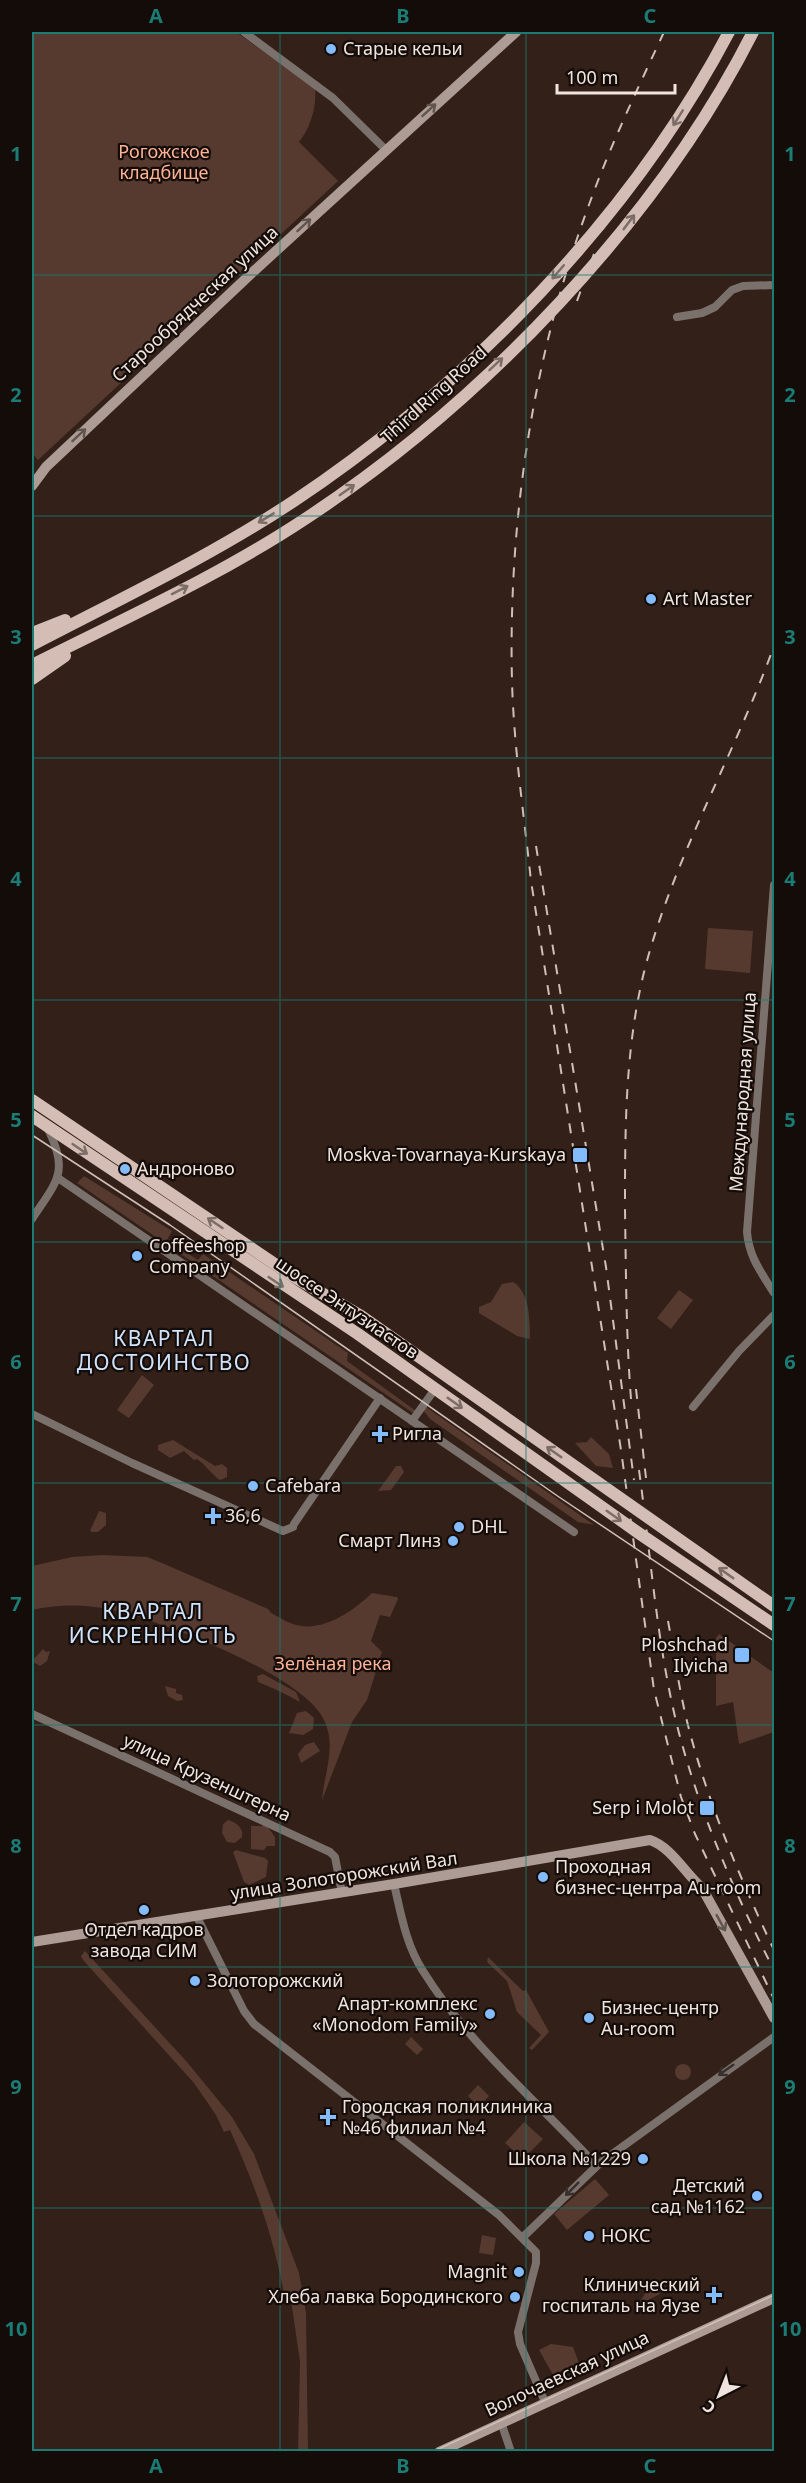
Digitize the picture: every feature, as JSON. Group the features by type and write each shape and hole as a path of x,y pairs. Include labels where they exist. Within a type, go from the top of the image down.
{"main road":[{"name":"Third Ring Road","path":"32,645 195,560 293,502 379,441 531,302 611,211 675,124 729,32"},
{"name":"Third Ring Road","path":"32,665 209,576 304,520 390,459 541,323 625,228 690,140 736,66 753,32"},
{"path":"32,633 120,599"},
{"path":"32,679 128,617"},
{"name":"шоссе Энтузиастов","path":"32,1100 291,1275 361,1316 774,1606"},
{"name":"шоссе Энтузиастов","path":"32,1116 435,1389 640,1534 774,1625"}],"street":[{"path":"244,32 333,98 386,150"},
{"name":"Старообрядческая улица","path":"32,486 35,472 516,32"},
{"path":"678,317 702,313 715,307 732,290 743,286 774,285"},
{"name":"Международная улица","path":"774,885 747,1232 753,1261 774,1293"},
{"path":"32,1219 58,1178 58,1155 46,1126"},
{"path":"58,1178 574,1532"},
{"path":"693,1407 774,1315"},
{"path":"412,1421 435,1389"},
{"path":"32,1413 132,1463 283,1531 294,1526 380,1398"},
{"name":"улица Крузенштерна","path":"32,1714 330,1852 334,1857 342,1893"},
{"name":"улица Золоторожский Вал","path":"32,1942 342,1893 650,1840 660,1844 685,1873 702,1888 774,2019"},
{"path":"394,1884 405,1934 422,1970 478,2043 596,2166"},
{"path":"196,1915 244,2011 254,2024 460,2183 523,2237 536,2252 536,2263 518,2332 520,2344 545,2402"},
{"path":"523,2237 596,2166 774,2037"},
{"name":"Волочаевская улица","path":"439,2451 774,2298"},
{"path":"501,2422 511,2451"}],"green space":[{"name":"Рогожское кладбище","path":"32,32 236,32 315,89 312,117 299,142 338,181 38,460 32,453"},
{"path":"708,928 753,931 750,973 705,969"},
{"path":"84,1176 172,1231 167,1240 198,1260 203,1254 348,1353 347,1361 416,1411 413,1413 77,1183"},
{"path":"513,1282 519,1287 526,1300 530,1339 517,1336 479,1313 479,1307 491,1302 502,1284"},
{"path":"679,1290 693,1300 671,1329 657,1318"},
{"path":"142,1375 154,1385 129,1418 117,1410"},
{"path":"426,1407 594,1525 578,1522 430,1419 423,1410"},
{"path":"591,1437 609,1454 613,1468 596,1466 575,1443 587,1442"},
{"path":"173,1440 215,1466 222,1464 227,1468 227,1477 220,1480 200,1461 194,1460 184,1451 170,1458 158,1450 158,1445"},
{"path":"396,1466 401,1466 404,1472 391,1490 378,1491"},
{"path":"99,1511 106,1513 106,1525 98,1532 92,1532 90,1531"},
{"name":"Зелёная река","path":"102,1555 147,1557 268,1609 271,1613 296,1625 327,1623 356,1607 372,1593 397,1597 390,1617 380,1615 371,1641 382,1652 367,1700 352,1722 322,1800 330,1750 328,1730 324,1720 311,1703 289,1685 229,1652 135,1616 103,1608 82,1606 32,1610 32,1566 72,1557"},
{"path":"719,1634 774,1673 774,1732 739,1744 733,1702 716,1706 716,1638"},
{"path":"43,1649 46,1652 50,1651 47,1661 40,1666 32,1661"},
{"path":"263,1674 296,1692 300,1702 258,1682 257,1676"},
{"path":"165,1686 176,1689 176,1693 182,1695 183,1700 177,1701 168,1696"},
{"path":"306,1711 314,1718 313,1729 303,1735 289,1733 297,1713"},
{"path":"314,1742 320,1751 301,1763 298,1754 305,1745"},
{"path":"228,1820 242,1831 242,1837 235,1843 227,1842 222,1833 223,1824"},
{"path":"264,1822 275,1837 275,1846 267,1846 264,1850 251,1849 251,1826 262,1826"},
{"path":"236,1850 265,1858 268,1861 266,1877 249,1885 244,1882 233,1852"},
{"path":"85,1951 187,2062 232,2117 254,2154 299,2273 306,2313 308,2451 298,2451 300,2362 291,2300 285,2299 263,2213 230,2130 224,2132 216,2115 194,2083 83,1960 81,1956"},
{"path":"488,1957 523,1991 526,1990 549,2032 532,2050 529,2048 541,2035 517,2012 507,1981 487,1962"},
{"path":"411,2037 423,2049 417,2055 405,2044"},
{"path":"683,2064 691,2072 683,2080 675,2072"},
{"path":"478,2085 489,2096 479,2107 468,2096"},
{"path":"524,2122 543,2139 523,2159 505,2143"},
{"path":"595,2179 609,2195 567,2230 554,2214"},
{"path":"482,2235 496,2238 493,2255 479,2253"},
{"path":"653,2280 660,2294 638,2305"},
{"path":"551,2344 573,2347 579,2363 553,2375 539,2350"}],"tram line":[{"path":"32,1135 170,1225 559,1497 774,1641"},
{"path":"432,2452 774,2295"}],"railway":[{"path":"664,32 616,137 590,202 570,260 539,378 528,438 514,560 513,707 531,881 621,1450 654,1690 681,1797 695,1834 774,1999"},
{"path":"577,301 595,251"},
{"path":"631,1399 626,1304 625,1145 631,1050 640,988 675,877 743,724 774,646"},
{"path":"536,846 606,1267 634,1480"},
{"path":"636,1389 646,1478"},
{"path":"639,1470 665,1668 679,1733 720,1854 774,1970"},
{"path":"668,1621 686,1719 707,1789 738,1870 774,1950"}],"place":[{"name":"Старые кельи","path":"331,49"},
{"name":"Art Master","path":"651,599"},
{"name":"Moskva-Tovarnaya-Kurskaya","path":"580,1155"},
{"name":"Андроново","path":"125,1169"},
{"name":"Coffeeshop Company","path":"137,1256"},
{"name":"Ригла","path":"380,1434"},
{"name":"Cafebara","path":"253,1486"},
{"name":"36,6","path":"213,1516"},
{"name":"DHL","path":"459,1527"},
{"name":"Смарт Линз","path":"453,1541"},
{"name":"Ploshchad Ilyicha","path":"742,1655"},
{"name":"Serp i Molot","path":"707,1808"},
{"name":"Проходная бизнес-центра Au-room","path":"543,1877"},
{"name":"Отдел кадров завода СИМ","path":"144,1910"},
{"name":"Золоторожский","path":"195,1981"},
{"name":"Апарт-комплекс «Monodom Family»","path":"490,2014"},
{"name":"Бизнес-центр Au-room","path":"589,2018"},
{"name":"Городская поликлиника №46 филиал №4","path":"328,2117"},
{"name":"Школа №1229","path":"643,2159"},
{"name":"Детский сад №1162","path":"757,2196"},
{"name":"НОКС","path":"589,2236"},
{"name":"Magnit","path":"519,2272"},
{"name":"Клинический госпиталь на Яузе","path":"714,2295"},
{"name":"Хлеба лавка Бородинского","path":"515,2297"}],"district":[{"name":"КВАРТАЛ ДОСТОИНСТВО","path":"164,1351"},
{"name":"КВАРТАЛ ИСКРЕННОСТЬ","path":"153,1624"}]}
